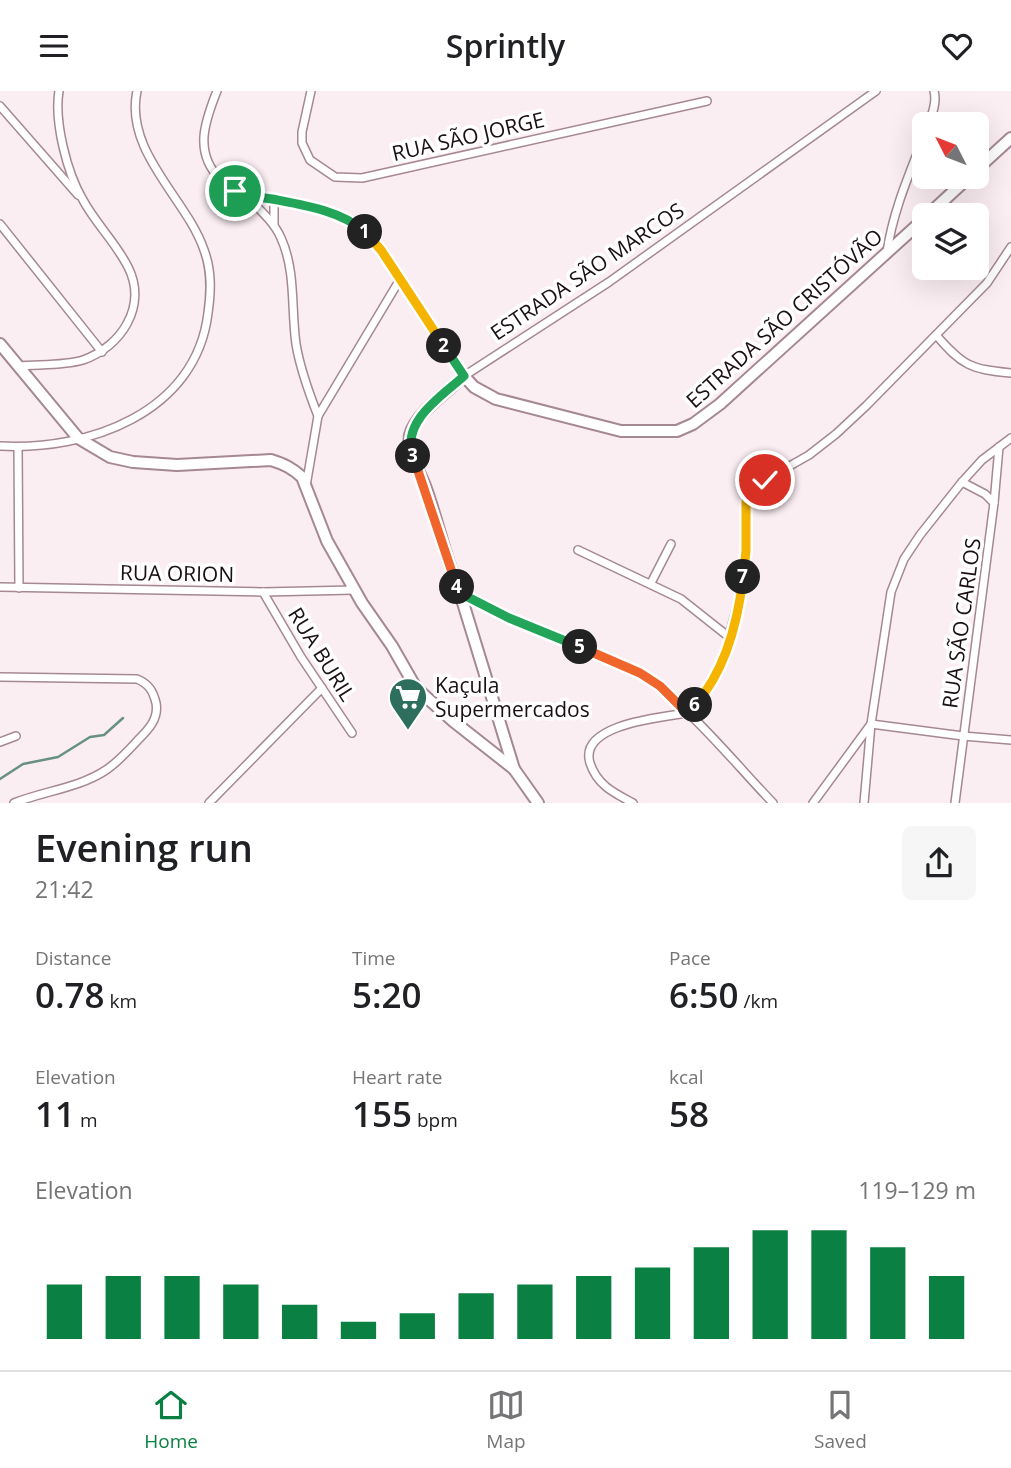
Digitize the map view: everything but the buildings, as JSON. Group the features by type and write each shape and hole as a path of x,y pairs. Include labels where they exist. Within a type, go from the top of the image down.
{"street":[{"path":"60,91 59,125 82,199"},
{"path":"0,446 19,447 78,438 124,423 150,410 167,395 185,376 198,354 207,324 211,291 204,248 140,136 136,119 137,91"},
{"path":"218,91 203,129 203,147 208,163 216,175 235,191 246,196 330,213 361,228 372,238 464,376"},
{"name":"RUA SÃO JORGE","path":"311,91 302,132 302,143 310,160 335,177 362,178 707,101"},
{"name":"ESTRADA SÃO MARCOS","path":"514,769 460,593 448,565 425,486 411,450 410,435 415,423 464,376 609,282 876,91"},
{"path":"932,112 933,91"},
{"path":"0,106 82,199 115,245 134,284 135,303 131,318 122,333 102,352 80,361 18,366"},
{"path":"989,158 1011,138"},
{"path":"887,253 898,201 912,166"},
{"name":"ESTRADA SÃO CRISTÓVÃO","path":"941,203 956,189"},
{"path":"246,196 274,226 281,238 289,264 296,343 302,372 318,416"},
{"path":"274,200 274,226"},
{"path":"0,224 102,352"},
{"name":"ESTRADA SÃO CRISTÓVÃO","path":"464,376 485,394 552,414 621,431 677,431 693,424 720,404 912,230"},
{"path":"633,803 603,785 593,773 588,756 592,744 601,735 617,727 641,720 687,713 714,680 723,661 742,586 746,551 746,502 751,494 765,480 808,455 836,434 987,283 1011,247"},
{"path":"306,487 318,416 399,281"},
{"path":"936,335 964,363 977,369 1011,373"},
{"path":"0,344 78,438 110,457 133,463 177,465 271,460 294,470 302,477 327,541 354,590 392,646 416,688 514,769 538,803"},
{"path":"864,803 871,723 891,592 897,575 920,535 962,482 1011,438"},
{"path":"19,447 19,588"},
{"name":"RUA SÃO CARLOS","path":"955,803 995,503 999,447"},
{"path":"962,482 985,494 995,503"},
{"path":"651,583 671,544"},
{"path":"578,550 651,583 691,606 729,637"},
{"name":"RUA ORION","path":"0,587 263,592 354,590"},
{"name":"RUA BURIL","path":"263,592 352,733"},
{"path":"460,593 509,618 640,673 660,686 773,803"},
{"path":"0,677 137,679 146,683 153,691 157,707 155,719 144,734 106,770 58,790 14,803"},
{"path":"209,803 322,688"},
{"path":"871,723 1011,740"},
{"path":"813,803 871,723"},
{"path":"0,742 16,736"}],"waterway":[{"path":"0,779 23,764 58,757 90,737 104,735 123,718"}],"place":[{"name":"Kaçula Supermercados","path":"408,731"}],"route":[{"path":"235,191 246,196 330,213 361,228 381,250 464,376 415,423 410,435 415,464 425,486 448,565 460,593 552,637 622,663 660,686 687,713 714,680 723,661 742,586 746,551 746,502 765,480"}]}
